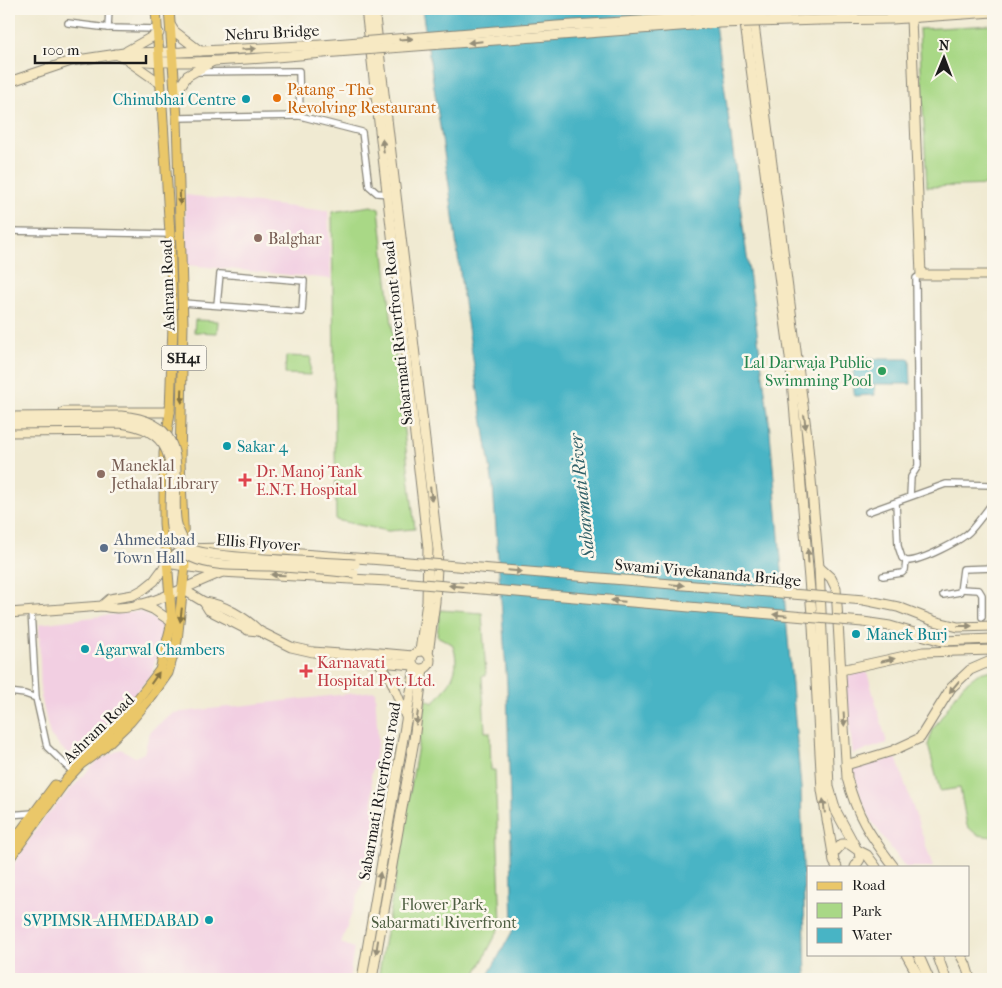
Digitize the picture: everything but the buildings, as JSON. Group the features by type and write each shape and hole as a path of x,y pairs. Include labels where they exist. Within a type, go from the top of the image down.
{"main road":[{"name":"Ashram Road","path":"9,847 33,813 124,717 160,670 172,622 164,523 164,453 170,412 173,325 170,234 156,9"},
{"name":"Ashram Road","path":"9,858 72,770 130,722 168,673 177,641 184,590 185,566 180,461 184,364 176,93 169,9"},
{"name":"Sabarmati Riverfront Road","path":"366,9 393,194 438,550 435,602 419,660"},
{"name":"Sabarmati Riverfront Road","path":"374,9 393,194"},
{"path":"743,9 790,357 812,616 822,790 834,862 837,866"},
{"path":"752,9 799,368 819,567 829,788 836,812 858,858"},
{"path":"821,15 897,9"},
{"path":"821,15 911,18 993,12"},
{"name":"Nehru Bridge","path":"173,57 216,60 322,49 821,15"},
{"path":"911,18 921,275 993,275"},
{"path":"171,26 174,31 200,51"},
{"path":"121,56 158,31"},
{"name":"Nehru Bridge","path":"173,57 200,51 322,49"},
{"path":"121,56 160,83"},
{"path":"9,82 71,61 121,56 173,57"},
{"path":"176,93 183,80 193,72 216,60"},
{"path":"9,415 170,412"},
{"name":"Ellis Flyover","path":"9,415 137,417 156,426 168,436 173,447 176,458 178,526 183,540 193,550 230,556 355,564 373,560"},
{"name":"Ellis Flyover","path":"9,424 120,423 138,425 154,433 162,441 170,462 172,530 179,545 190,556 203,561 228,564 335,571 369,576 384,581"},
{"path":"9,432 149,430 167,428"},
{"path":"102,606 110,599 133,595 144,589 154,581 167,563 185,549 224,548 373,560"},
{"name":"Swami Vivekananda Bridge","path":"373,560 864,600 898,607 934,622 958,626 993,626"},
{"path":"167,563 221,572 384,581 863,622 890,626 942,641 993,640"},
{"path":"819,567 831,578 836,588 846,766 854,805 869,832 893,866"},
{"path":"9,613 102,606 113,609 140,604 184,590 221,572"},
{"path":"184,590 204,602 214,603 251,623 259,631 291,646 312,652 354,656 379,662 419,660"},
{"path":"140,604 152,609 172,622"},
{"path":"841,670 923,652 993,650"},
{"path":"354,656 368,652 419,660"},
{"name":"Sabarmati Riverfront road","path":"362,979 404,770 407,719 419,660"},
{"name":"Sabarmati Riverfront road","path":"372,979 419,660"},
{"path":"846,766 892,751 920,738 951,688 970,670 993,660"},
{"path":"379,662 392,682 407,719"},
{"path":"833,854 842,844 858,858"},
{"path":"858,858 867,855 875,866"},
{"path":"907,956 920,979"},
{"path":"919,956 929,979"},
{"path":"938,956 946,979"},
{"path":"961,956 970,979"}],"street":[{"path":"108,28 109,9"},
{"path":"68,23 158,31"},
{"path":"193,72 298,71 300,116"},
{"path":"177,118 300,116 362,132 369,186 377,193 393,194"},
{"path":"9,231 170,234"},
{"path":"183,303 302,312 304,282 220,274 217,305"},
{"path":"910,496 912,477 918,466 916,278 921,275"},
{"path":"868,512 946,484 993,485"},
{"path":"896,503 898,546 902,558 906,561 915,562 933,554 970,531 993,502"},
{"path":"883,576 902,573 905,570 906,561"},
{"path":"943,595 958,593 961,589 963,569 993,568"},
{"path":"961,589 979,590 982,595 982,618"},
{"path":"31,611 36,698 47,747 72,770"},
{"path":"9,692 36,698"},
{"path":"9,815 33,813"}],"shaded area":[{"name":"Balghar","path":"185,195 328,211 331,279 187,265"},
{"path":"140,611 164,625 152,674 110,722 68,755 50,735 41,697 39,624"},
{"path":"857,672 867,672 887,743 853,754 844,679"},
{"path":"375,691 378,741 371,776 375,830 369,865 341,943 354,948 349,979 16,979 9,967 9,871 45,817 97,761 121,749 135,757 144,753 150,731 173,713"},
{"path":"896,757 933,866 904,866 873,823 862,801 854,771 856,768"}],"green space":[{"path":"993,25 993,185 927,187 919,29"},
{"path":"371,206 379,209 415,529 388,531 336,520 332,212"},
{"path":"195,320 218,321 217,333 194,332"},
{"path":"286,356 311,357 310,375 285,374"},
{"name":"Flower Park, Sabarmati Riverfront","path":"440,610 482,613 486,676 482,676 485,732 490,732 491,770 495,770 501,925 473,979 378,979 426,699 433,703 449,683 455,669 456,661 452,644 437,636"},
{"path":"993,670 993,837 977,835 967,826 960,788 940,791 928,745 933,729 963,685 979,673"}],"water":[{"name":"Sabarmati River","path":"422,9 714,9 769,421 801,788 806,979 486,979 513,930 507,685 493,486 463,296 449,185"},
{"name":"Lal Darwaja Public Swimming Pool","path":"853,359 910,359 911,384 874,384 875,395 854,396"}],"place":[{"name":"Patang - The Revolving Restaurant","path":"277,98"},
{"name":"Chinubhai Centre","path":"246,99"},
{"name":"Balghar","path":"258,238"},
{"name":"Lal Darwaja Public Swimming Pool","path":"882,371"},
{"name":"Sakar 4","path":"227,446"},
{"name":"Maneklal Jethalal Library","path":"101,474"},
{"name":"Dr. Manoj Tank E.N.T. Hospital","path":"245,480"},
{"name":"Ahmedabad Town Hall","path":"104,548"},
{"name":"Manek Burj","path":"856,634"},
{"name":"Agarwal Chambers","path":"85,649"},
{"name":"Karnavati Hospital Pvt. Ltd.","path":"306,671"},
{"name":"SVPIMSR-AHMEDABAD","path":"209,920"}]}
